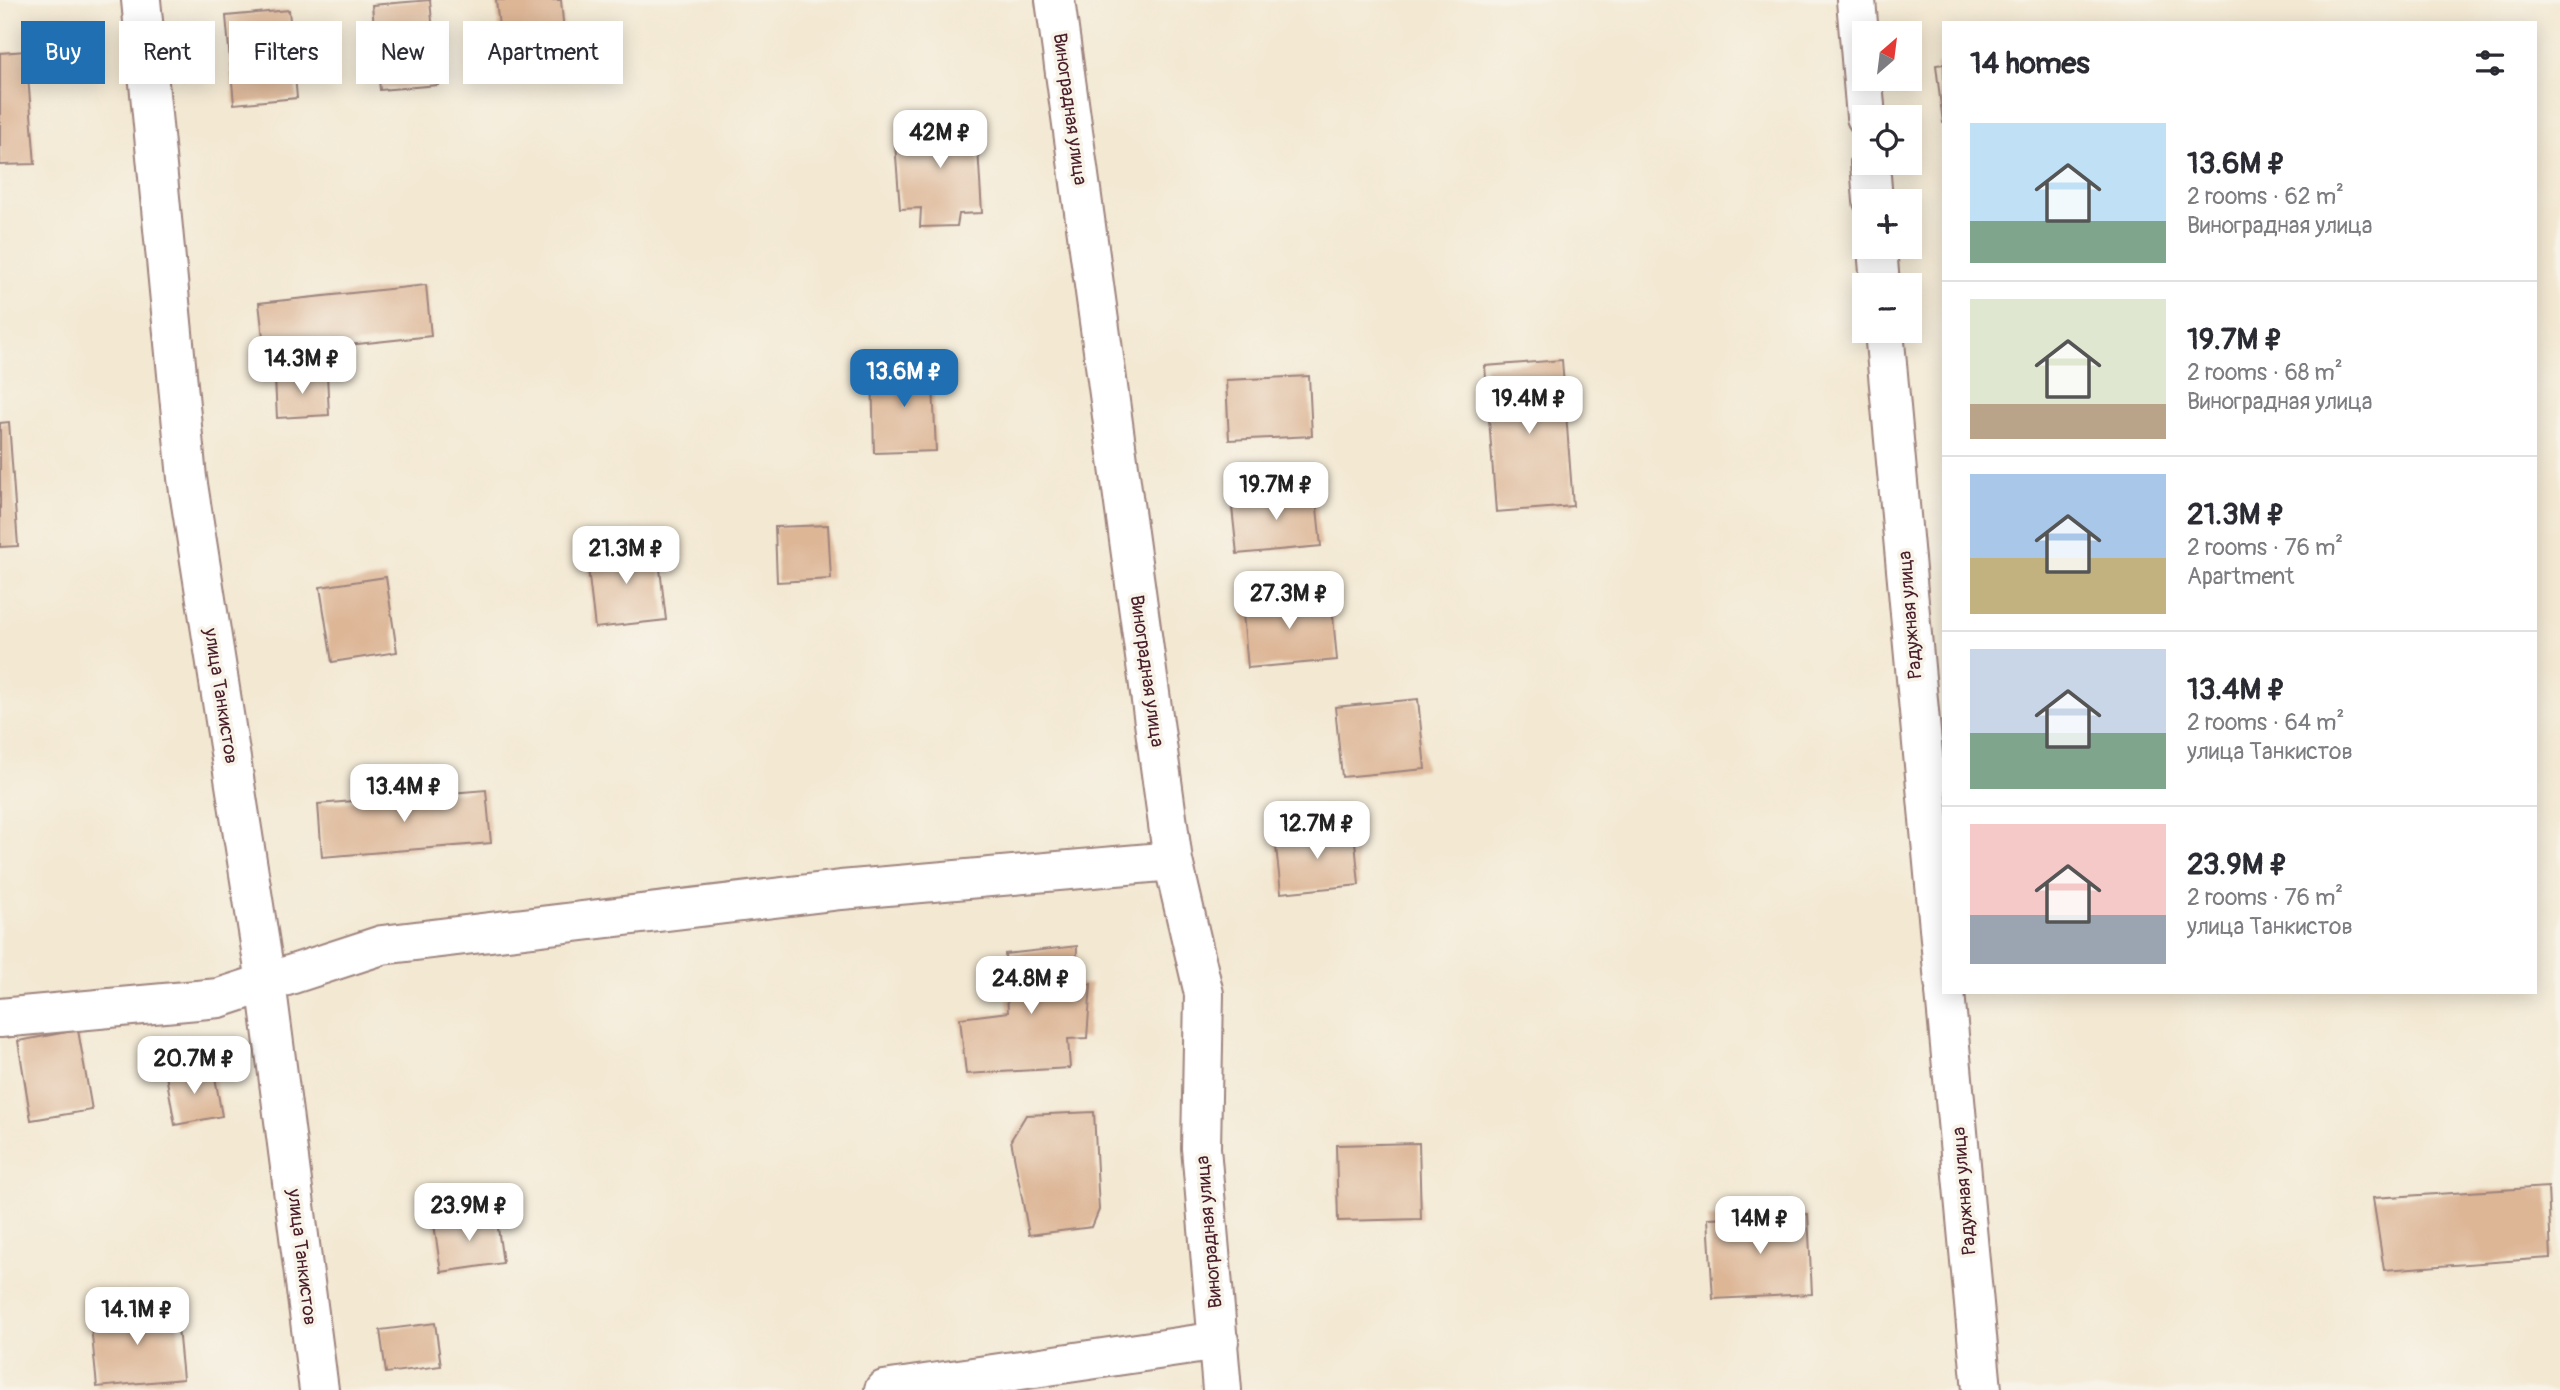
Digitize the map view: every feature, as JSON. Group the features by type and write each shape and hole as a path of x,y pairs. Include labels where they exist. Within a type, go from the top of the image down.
{"street":[{"name":"улица Танкистов","path":"141,0 187,478 266,982 319,1390"},
{"name":"Виноградная улица","path":"1055,0 1172,861 1204,994 1202,1148 1222,1390"},
{"path":"1856,0 1865,105"},
{"name":"Радужная улица","path":"1885,343 1942,960"},
{"path":"0,1017 219,998 382,945 841,890 1172,861"},
{"name":"Радужная улица","path":"1945,994 1982,1390"},
{"path":"884,1390 1219,1341"}],"building":[{"path":"430,0 432,21 374,21 372,5"},
{"path":"496,0 561,0 563,21 498,21"},
{"path":"289,10 290,21 229,21 229,49 226,16"},
{"path":"21,51 21,84 29,84 35,164 0,165 0,53"},
{"path":"1942,64 1942,115 1936,65"},
{"path":"232,84 296,84 297,98 234,104"},
{"path":"379,84 438,84 438,85 380,90"},
{"path":"976,116 982,213 959,214 957,226 920,227 921,208 900,209 895,143 908,124"},
{"path":"426,285 431,336 265,354 259,303"},
{"path":"1562,360 1573,506 1496,512 1485,366"},
{"path":"932,363 936,451 874,453 872,368"},
{"path":"327,375 329,415 277,418 275,378"},
{"path":"1309,376 1312,436 1229,440 1226,380"},
{"path":"9,422 18,546 0,547 0,423"},
{"path":"1315,489 1321,546 1237,554 1231,498"},
{"path":"828,525 831,579 777,582 775,527"},
{"path":"657,543 666,620 595,628 586,551"},
{"path":"386,577 397,652 332,662 320,587"},
{"path":"1331,595 1337,660 1248,668 1242,603"},
{"path":"1418,699 1425,769 1342,777 1335,707"},
{"path":"486,790 491,843 322,857 318,804"},
{"path":"1354,830 1359,885 1281,893 1275,837"},
{"path":"1077,946 1076,984 1091,984 1087,1038 1068,1039 1070,1068 966,1074 960,1018 1008,1012 1005,954"},
{"path":"78,1030 92,1110 31,1120 18,1041"},
{"path":"213,1066 222,1116 175,1125 166,1075"},
{"path":"1094,1112 1099,1210 1092,1227 1029,1235 1011,1140 1026,1115"},
{"path":"1419,1143 1421,1219 1338,1221 1336,1145"},
{"path":"2548,1187 2551,1258 2384,1270 2373,1198"},
{"path":"496,1214 503,1263 441,1272 434,1224"},
{"path":"1808,1214 1812,1294 1713,1299 1708,1218"},
{"path":"176,1307 183,1379 97,1387 90,1315"},
{"path":"435,1323 441,1366 386,1373 380,1330"}]}
